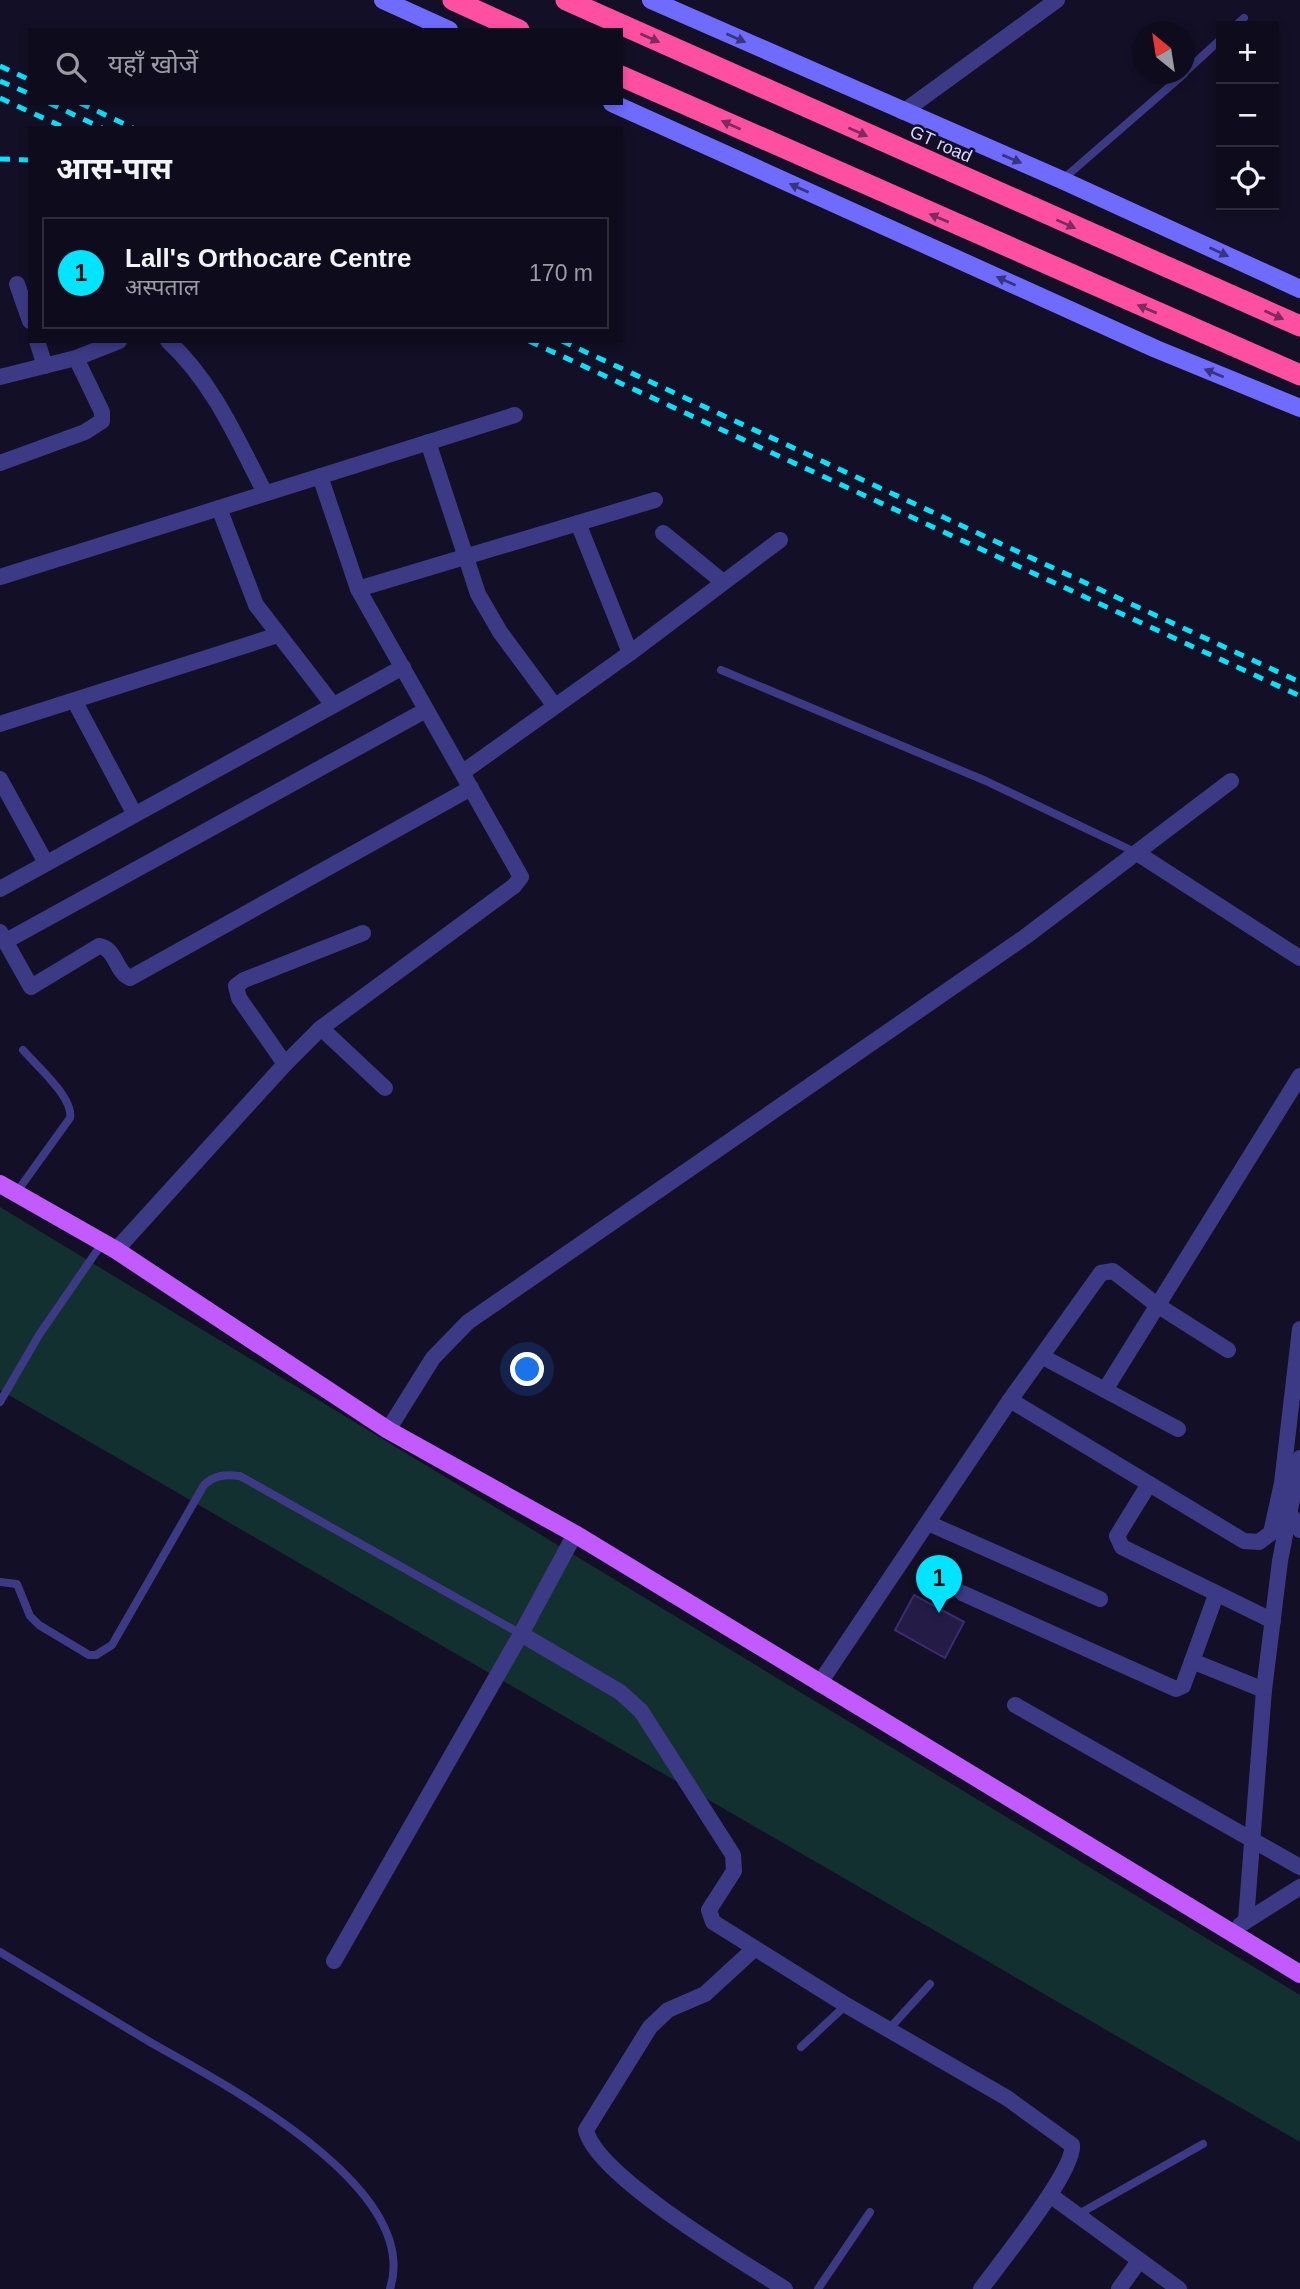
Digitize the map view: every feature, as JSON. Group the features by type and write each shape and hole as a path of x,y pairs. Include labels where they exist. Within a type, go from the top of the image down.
{"highway":[{"path":"453,0 515,28"},
{"name":"GT road","path":"566,0 1300,326"},
{"path":"623,77 1300,375"}],"main road":[{"path":"383,0 445,28"},
{"path":"651,0 1062,180 1300,289"},
{"path":"616,105 1156,349 1300,408"},
{"path":"8,1188 109,1246 388,1430 575,1534 1300,1974"}],"street":[{"path":"903,112 1057,0"},
{"path":"17,284 28,315"},
{"path":"38,343 45,366"},
{"path":"0,377 76,358 114,343"},
{"path":"170,343 189,364 225,417 265,493"},
{"path":"0,463 85,432 102,421 102,412 76,358"},
{"path":"0,577 515,415"},
{"path":"428,442 464,556 488,614 554,705"},
{"path":"109,1246 321,1028 514,886 521,877 358,589 320,476"},
{"path":"358,589 655,500"},
{"path":"219,508 256,605 334,705"},
{"path":"578,523 630,653"},
{"path":"663,533 723,582"},
{"path":"463,772 630,653 780,540"},
{"path":"0,724 278,635"},
{"path":"0,889 403,667"},
{"path":"75,702 134,813"},
{"path":"426,710 3,936 31,987 99,946 108,950 124,974 130,978 471,788"},
{"path":"0,779 47,863"},
{"path":"388,1430 433,1358 468,1322 1025,937 1231,781"},
{"path":"1137,853 1300,958"},
{"path":"285,1064 235,992 236,986 244,979 363,933"},
{"path":"321,1028 385,1088"},
{"path":"1105,1391 1300,1076"},
{"path":"819,1684 1010,1400 1104,1272 1113,1271 1157,1305 1227,1350"},
{"path":"1010,1400 1149,1485 1253,1544 1266,1540 1270,1534 1282,1483 1300,1329"},
{"path":"1043,1357 1178,1429"},
{"path":"1246,1920 1264,1690 1289,1512 1300,1458"},
{"path":"1149,1485 1117,1536 1118,1543 1216,1595 1273,1621"},
{"path":"1289,1512 1300,1530"},
{"path":"928,1523 1100,1599"},
{"path":"334,1961 521,1634 575,1534"},
{"path":"962,1594 1170,1688 1183,1686 1216,1595"},
{"path":"521,1634 620,1692 641,1712 733,1855 734,1871 710,1904 710,1916 720,1927 846,2005 1007,2098 1068,2140 1073,2149 1072,2157 1050,2195 981,2289"},
{"path":"1192,1661 1264,1690"},
{"path":"1015,1705 1252,1837 1300,1867"},
{"path":"1231,1933 1246,1920 1300,1887"},
{"path":"754,1949 705,1994 668,2011 650,2027 586,2130 596,2150 638,2189 716,2245 785,2289"},
{"path":"1050,2195 1178,2289"},
{"path":"1119,2289 1139,2261"}],"lane":[{"path":"1241,21 1244,18"},
{"path":"1195,63 1216,44"},
{"path":"1062,180 1171,84"},
{"path":"722,670 986,781 1137,853"},
{"path":"8,1188 70,1118 71,1111 66,1098 23,1049"},
{"path":"0,1402 40,1335 109,1246"},
{"path":"0,1582 17,1584 34,1622 83,1653 96,1655 112,1645 204,1485 211,1479 228,1474 240,1476 521,1634"},
{"path":"0,1952 243,2096 320,2149 361,2190 386,2234 394,2260 390,2289"},
{"path":"889,2029 930,1984"},
{"path":"800,2048 846,2005"},
{"path":"1077,2214 1203,2144"},
{"path":"818,2289 870,2212"}],"green space":[{"path":"0,1207 1300,1995 1300,2142 0,1390"}],"building":[{"path":"914,1595 964,1622 945,1658 895,1630"}],"railway":[{"path":"0,66 28,79"},
{"path":"0,81 28,93"},
{"path":"0,98 61,126"},
{"path":"53,105 98,126"},
{"path":"84,105 129,126"},
{"path":"0,159 28,160"},
{"path":"533,343 1300,696"},
{"path":"566,343 1300,682"}],"place":[{"name":"Lall's Orthocare Centre","path":"939,1613"}]}
